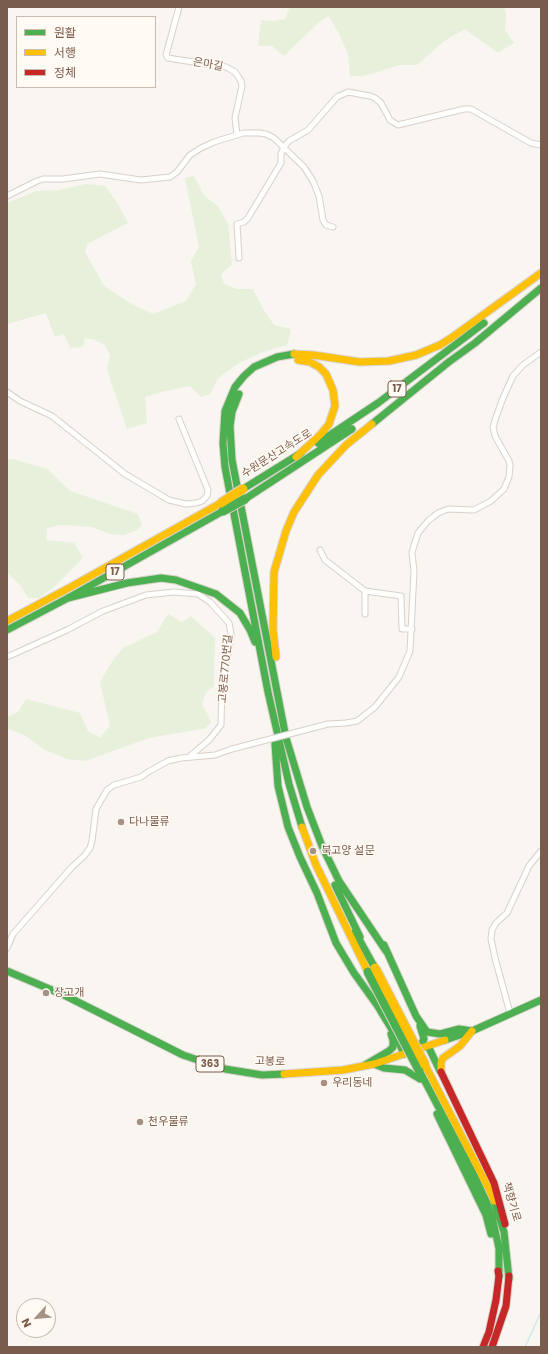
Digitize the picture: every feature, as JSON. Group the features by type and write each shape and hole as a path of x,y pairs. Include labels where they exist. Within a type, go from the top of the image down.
{"main road":[{"path":"268,692 225,467 223,443 225,411 235,387 254,367 277,357 292,354 313,355 345,361 376,362 403,358 427,351 445,342 473,323 541,273"},
{"name":"수원문산고속도로","path":"7,630 68,598 222,507 243,489 350,423 476,330 541,277"},
{"name":"수원문산고속도로","path":"7,621 222,507 245,499 327,446 450,361 475,343 541,288"},
{"path":"296,457 321,434 329,424 333,415 335,398 326,374 319,367 305,361 279,361 268,366 249,379 237,398 232,412 230,426 232,460 286,738 304,806 318,848 368,955 372,970"},
{"path":"284,726 273,629 274,572 279,552 294,512 318,475 346,445 450,361"},
{"path":"68,598 127,583 161,578 176,580 216,594 240,613 250,630 258,651 289,784 302,828 316,865 338,912 372,970 421,1072 474,1175 492,1217 498,1248 499,1276 496,1300 489,1332 483,1347"},
{"path":"275,722 277,778 288,827 316,891 336,943 354,973 377,1005 404,1054"},
{"path":"292,757 302,778 327,844 341,872 380,938 416,1016 424,1039 424,1048 415,1061 413,1067 421,1072 490,1191 504,1232 509,1279"},
{"path":"292,757 294,780 310,835 341,906 368,955"},
{"path":"297,778 322,846 339,881 386,951"},
{"name":"고봉로","path":"7,972 66,996 183,1055 226,1069 262,1075 299,1074 343,1070 370,1064 424,1048 472,1031 541,1000"},
{"path":"370,1064 393,1047 393,1040 377,1005"},
{"path":"416,1016 427,1032 440,1034 459,1029 472,1031 460,1046 443,1058 441,1062 441,1072"},
{"name":"책향기로","path":"424,1048 441,1072 496,1190 502,1210 509,1242 509,1279 506,1306 492,1347"},
{"path":"370,1064 384,1068 421,1072"}],"street":[{"name":"은마길","path":"179,7 166,55 168,58 226,67 235,72 242,86 235,118 237,135"},
{"path":"239,258 237,224 244,222 248,218 280,163 281,154 284,147 289,141 308,130 338,97 348,92 375,98 381,102 390,120 398,125 464,109 471,109 531,143 541,146"},
{"path":"7,196 43,179 63,179 100,174 141,180 170,177 174,175 195,151 214,142 253,132 266,134 274,138 304,167 319,196 323,220 326,225 333,227"},
{"path":"7,948 13,934 90,848 96,809 107,790 114,785 141,777 168,761 189,757 215,755 232,749 328,724 357,721 378,704 392,687 404,668 410,651 414,572 412,552 418,533 428,520 438,513 448,509 474,510 491,501 504,489 509,477 510,466 495,436 493,427 502,398 513,376 523,365 541,352"},
{"path":"7,392 20,401 52,416 125,474 169,500 186,504 196,503 202,501 207,496 208,490 179,419"},
{"path":"320,550 325,560 365,591 401,596 402,629 412,629"},
{"path":"365,591 365,614"},
{"name":"고봉로770번길","path":"7,657 67,630 102,611 146,595 174,592 198,594 210,602 228,623 231,634 222,681 221,725 209,740 189,757"},
{"path":"510,1013 495,958 491,939 492,930 496,923 507,913 528,866 541,851"}],"green space":[{"path":"290,7 504,7 506,13 505,30 514,43 498,53 465,29 444,41 417,65 399,65 364,76 350,76 348,54 329,16 319,22 284,56 272,46 258,46 261,20 273,21 285,19"},
{"path":"194,176 204,196 217,205 228,224 232,264 221,274 224,284 237,289 253,289 263,309 274,325 291,329 287,345 260,353 239,363 218,378 210,394 201,397 190,386 145,397 147,423 127,429 107,370 110,355 105,345 95,340 85,338 83,347 70,348 64,334 55,337 46,313 7,324 7,203 37,191 59,190 85,184 105,186 118,204 128,223 87,244 85,252 104,286 128,302 153,314 186,301 196,284 191,261 199,247 185,178"},
{"path":"7,459 13,459 47,469 70,491 138,514 142,525 137,530 124,535 110,534 92,527 60,525 47,528 46,540 74,543 83,558 53,588 39,598 28,598 21,586 7,572"},
{"path":"168,614 182,622 191,616 215,638 214,686 206,692 202,704 211,722 206,728 149,738 85,761 67,759 45,750 26,736 7,728 7,717 18,712 26,699 80,713 88,731 100,738 110,726 100,682 113,660 123,648 157,632"}],"waterway":[{"path":"525,1347 541,1312"}],"traffic: fast":[{"path":"446,364 475,343 541,288"},
{"path":"318,443 378,403 484,323"},
{"path":"294,354 277,357 254,367 235,387 225,411 223,443 225,467 268,692 289,784 302,827"},
{"path":"372,424 450,361"},
{"path":"239,394 232,412 230,426 232,460 286,738 307,807 322,846 339,881 386,951"},
{"path":"245,499 352,429"},
{"path":"243,489 301,453"},
{"path":"223,511 245,499"},
{"path":"7,630 68,598 223,511"},
{"path":"68,598 127,583 161,578 176,580 216,594 240,613 255,642"},
{"path":"275,744 278,786 288,827 300,857 317,893 336,943 354,973 377,1005 397,1038 404,1054"},
{"path":"335,885 360,937"},
{"path":"355,932 375,968"},
{"path":"384,945 416,1016 427,1032 440,1034 459,1029 472,1031"},
{"path":"7,971 66,996 183,1055 225,1069 262,1075 284,1074"},
{"path":"368,972 419,1070"},
{"path":"445,1040 472,1031 541,1000"},
{"path":"418,1050 424,1039 420,1026"},
{"path":"365,1065 389,1051 393,1047 391,1034"},
{"path":"428,1046 440,1071"},
{"path":"374,1064 384,1068 405,1070 420,1079"},
{"path":"419,1070 486,1201 492,1217 499,1248 499,1276"},
{"path":"437,1114 486,1215 491,1234"},
{"path":"494,1201 504,1232 509,1279"}],"traffic: slow":[{"path":"294,354 313,355 360,362 389,361 416,355 440,345 454,336 541,273"},
{"path":"296,457 321,434 329,424 335,406 333,390 326,374 319,367 310,362 298,360"},
{"path":"276,657 273,629 274,572 286,531 294,512 318,475 346,445 372,424"},
{"path":"221,503 243,489"},
{"path":"7,621 221,503"},
{"path":"302,827 316,865 368,972"},
{"path":"375,968 425,1065"},
{"path":"441,1072 441,1062 443,1058 460,1046 472,1031"},
{"path":"284,1074 343,1070 374,1064 445,1040"},
{"path":"425,1065 494,1201"}],"traffic: jam":[{"path":"441,1072 494,1183 505,1224"},
{"path":"483,1347 489,1332 496,1300 499,1276 498,1271"},
{"path":"492,1347 506,1306 509,1276"}],"place":[{"name":"다나물류","path":"121,822"},
{"name":"북고양 설문","path":"313,851"},
{"name":"장고개","path":"46,993"},
{"name":"우리동네","path":"324,1083"},
{"name":"천우물류","path":"140,1122"}]}
